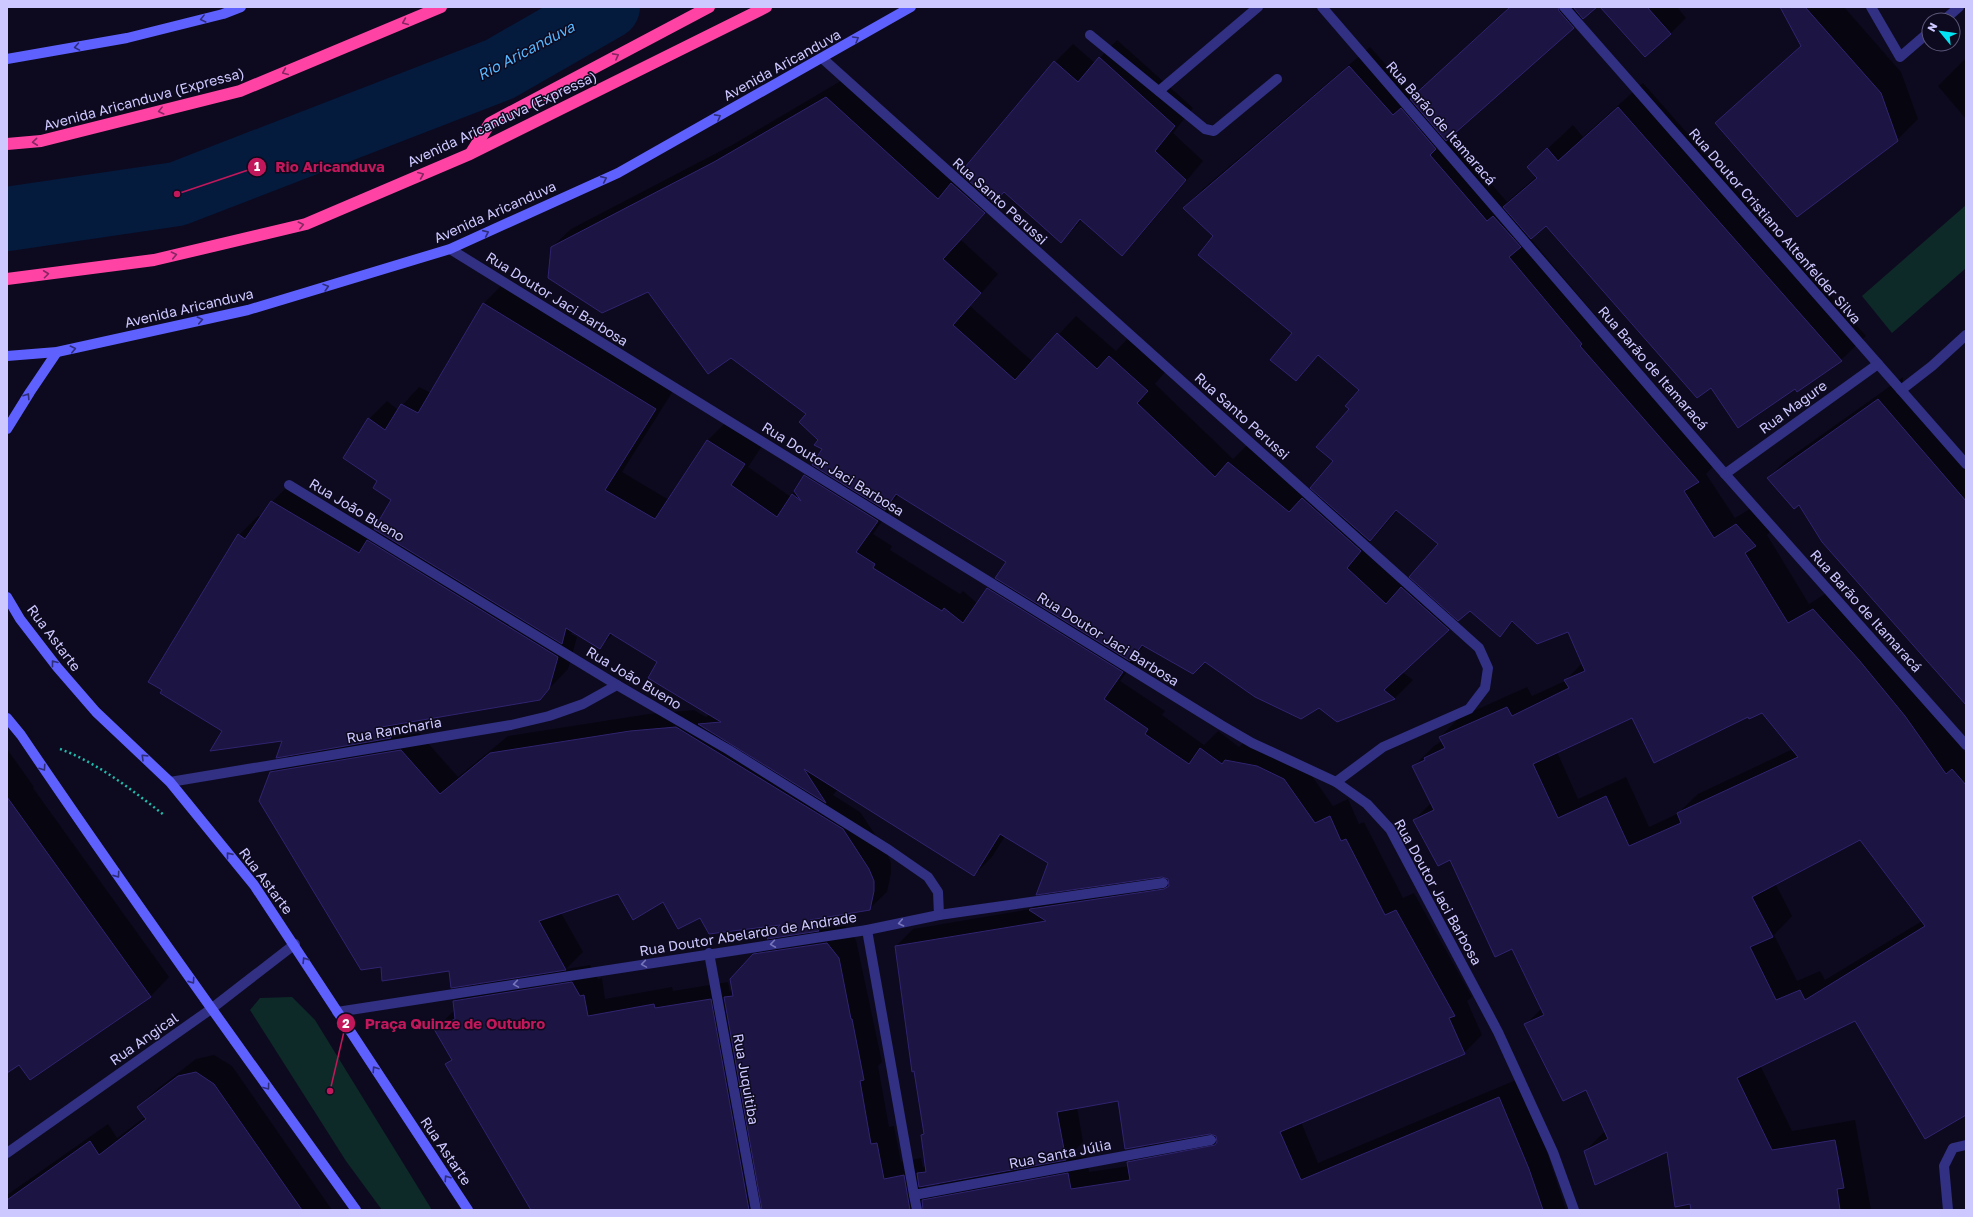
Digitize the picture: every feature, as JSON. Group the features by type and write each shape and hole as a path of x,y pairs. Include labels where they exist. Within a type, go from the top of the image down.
{"highway":[{"name":"Avenida Aricanduva (Expressa)","path":"7,144 41,141 240,91 441,7"},
{"path":"470,154 490,123 709,7"},
{"name":"Avenida Aricanduva (Expressa)","path":"7,278 154,260 306,224 470,154 766,7"}],"main road":[{"path":"7,59 127,38 223,14 241,7"},
{"name":"Avenida Aricanduva","path":"7,356 57,352 248,310 450,249 618,173 911,7"},
{"path":"7,429 57,352"},
{"name":"Rua Astarte","path":"7,597 20,619 96,712 170,782 254,885 295,944 337,1012 468,1210"},
{"path":"7,718 22,736 105,858 211,1009 356,1210"}],"street":[{"path":"1159,91 1258,7"},
{"name":"Rua Barão de Itamaracá","path":"1322,7 1726,474 1966,744"},
{"name":"Rua Doutor Cristiano Altenfelder Silva","path":"1564,7 1966,464"},
{"path":"1871,7 1900,57 1921,39"},
{"path":"1090,35 1205,129 1214,131 1277,79"},
{"name":"Rua Santo Perussi","path":"822,58 1479,648 1488,668 1485,688 1469,709 1383,747 1336,782"},
{"name":"Rua Doutor Jaci Barbosa","path":"450,249 1221,725 1252,743 1336,782 1367,804 1390,829 1498,1032 1553,1152 1574,1210"},
{"path":"1901,390 1932,366 1966,335"},
{"name":"Rua Magure","path":"1726,474 1878,364"},
{"name":"Rua João Bueno","path":"289,485 822,808 928,877 938,892 939,915"},
{"name":"Rua Rancharia","path":"170,782 511,725 550,716 583,704 617,685"},
{"name":"Rua Doutor Abelardo de Andrade","path":"337,1012 709,953 867,930 939,915 1163,883"},
{"path":"867,930 917,1210"},
{"name":"Rua Angical","path":"7,1153 211,1009 295,944"},
{"name":"Rua Juquitiba","path":"709,953 756,1210"},
{"name":"Rua Santa Júlia","path":"914,1195 1211,1140"},
{"path":"1948,1210 1944,1166 1952,1148 1966,1145"}],"path":[{"path":"22,736 77,755 131,789 168,818"}],"green space":[{"path":"1966,205 1966,268 1892,333 1862,296"},
{"path":"292,997 315,1020 432,1210 382,1210 346,1161 250,1010 260,998"}],"building":[{"path":"1510,7 1558,7 1559,11 1574,28 1446,141 1410,99"},
{"path":"1573,7 1597,7 1583,19"},
{"path":"1600,7 1647,7 1671,34 1645,57"},
{"path":"1780,7 1805,7 1881,93 1898,141 1797,217 1715,123 1801,46"},
{"path":"1099,57 1175,126 1155,151 1186,180 1122,256 1080,219 1061,243 1004,192 994,203 960,173 1054,61 1078,82"},
{"path":"1349,66 1393,115 1401,108 1436,149 1430,155 1487,221 1493,216 1521,247 1509,257 1582,344 1580,346 1699,482 1684,491 1714,538 1736,524 1756,546 1745,553 1788,623 1813,609 1859,660 1905,716 1946,774 1952,769 1966,785 1966,1115 1925,1139 1855,1021 1737,1078 1772,1150 1835,1140 1844,1188 1837,1189 1840,1210 1691,1210 1690,1204 1675,1207 1667,1152 1595,1185 1584,1151 1608,1139 1586,1090 1563,1101 1524,1024 1544,1015 1512,949 1495,957 1450,860 1438,866 1413,820 1434,810 1412,766 1425,760 1424,758 1445,748 1439,737 1507,707 1512,716 1569,688 1564,680 1585,671 1568,632 1537,644 1512,621 1500,637 1470,611 1458,621 1409,577 1438,544 1396,510 1370,541 1310,488 1333,461 1316,447 1349,409 1345,406 1359,390 1318,355 1296,381 1270,360 1292,333 1198,255 1213,236 1183,208","holes":["1762,713 1798,757 1677,813 1681,823 1629,846 1606,796 1558,818 1533,764 1632,718 1654,763 1748,717 1749,719","1860,840 1925,926 1805,1000 1800,990 1776,1000 1750,947 1773,937 1752,897"]},
{"path":"826,97 938,199 951,183 985,213 943,259 981,293 953,325 1015,380 1057,333 1097,369 1109,356 1148,391 1137,403 1215,477 1228,462 1289,512 1302,498 1361,551 1347,568 1386,604 1401,587 1449,630 1384,690 1395,699 1337,722 1319,708 1301,719 1255,697 1205,662 1193,674 1142,645 1130,661 995,578 1006,562 896,494 885,510 812,465 822,449 814,445 818,440 799,422 806,414 731,358 708,374 648,292 602,313 548,278 551,247 714,162"},
{"path":"1618,107 1842,361 1797,392 1795,389 1738,428 1711,388 1697,398 1546,226 1531,239 1503,207 1537,178 1527,167 1547,148 1558,161"},
{"path":"483,303 656,409 605,490 655,519 707,440 745,464 731,485 777,517 792,494 801,501 794,491 804,475 878,521 856,552 875,564 873,568 942,611 944,608 963,623 987,588 1123,672 1104,699 1148,729 1145,734 1189,764 1200,748 1222,764 1225,760 1257,766 1284,779 1315,823 1330,816 1341,841 1346,839 1385,915 1396,910 1455,1016 1449,1018 1465,1054 1280,1132 1301,1180 1499,1097 1529,1169 1543,1210 923,1210 922,1200 1068,1173 1071,1189 1130,1180 1127,1162 1215,1145 1217,1142 1216,1136 1210,1134 1125,1149 1118,1101 1057,1112 1066,1160 919,1187 917,1173 926,1172 921,1135 924,1134 914,1071 912,1072 895,946 1046,921 1029,910 1164,889 1169,886 1168,879 1162,877 1036,895 1048,863 1000,834 974,876 804,769 826,803 698,724 721,722 648,678 657,662 610,633 600,649 566,628 562,644 374,529 391,500 373,488 377,481 343,458 368,418 385,430 401,404 418,413"},
{"path":"1878,399 1966,501 1966,705 1822,542 1799,505 1794,509 1767,478"},
{"path":"271,501 359,553 367,540 558,657 549,689 540,700 381,727 391,738 276,758 282,741 210,751 222,731 160,693 162,690 148,682 238,534 245,539"},
{"path":"676,727 843,829 869,869 874,881 874,891 870,910 810,920 819,931 767,939 780,925 709,934 700,918 678,929 663,902 633,920 618,894 539,921 566,970 451,988 449,971 382,981 381,967 361,970 259,801 270,772 401,750 440,794 490,753 630,731"},
{"path":"7,797 151,997 30,1080 19,1065 7,1073"},
{"path":"827,943 839,958 864,1080 860,1081 871,1144 877,1143 884,1179 904,1175 910,1210 762,1210 724,997 733,996 730,979 753,954"},
{"path":"572,982 580,996 584,995 588,1016 654,1004 655,1008 711,999 749,1210 531,1210 445,1064 452,1060 434,1029 455,1019 453,1001"},
{"path":"196,1072 214,1084 302,1210 7,1210 7,1200 90,1141 99,1155 146,1119 137,1107 178,1076"}],"waterway":[{"name":"Rio Aricanduva","path":"7,219 177,194 500,69 608,7"}],"place":[{"name":"Rio Aricanduva","path":"177,194"},
{"name":"Praça Quinze de Outubro","path":"330,1091"}]}
